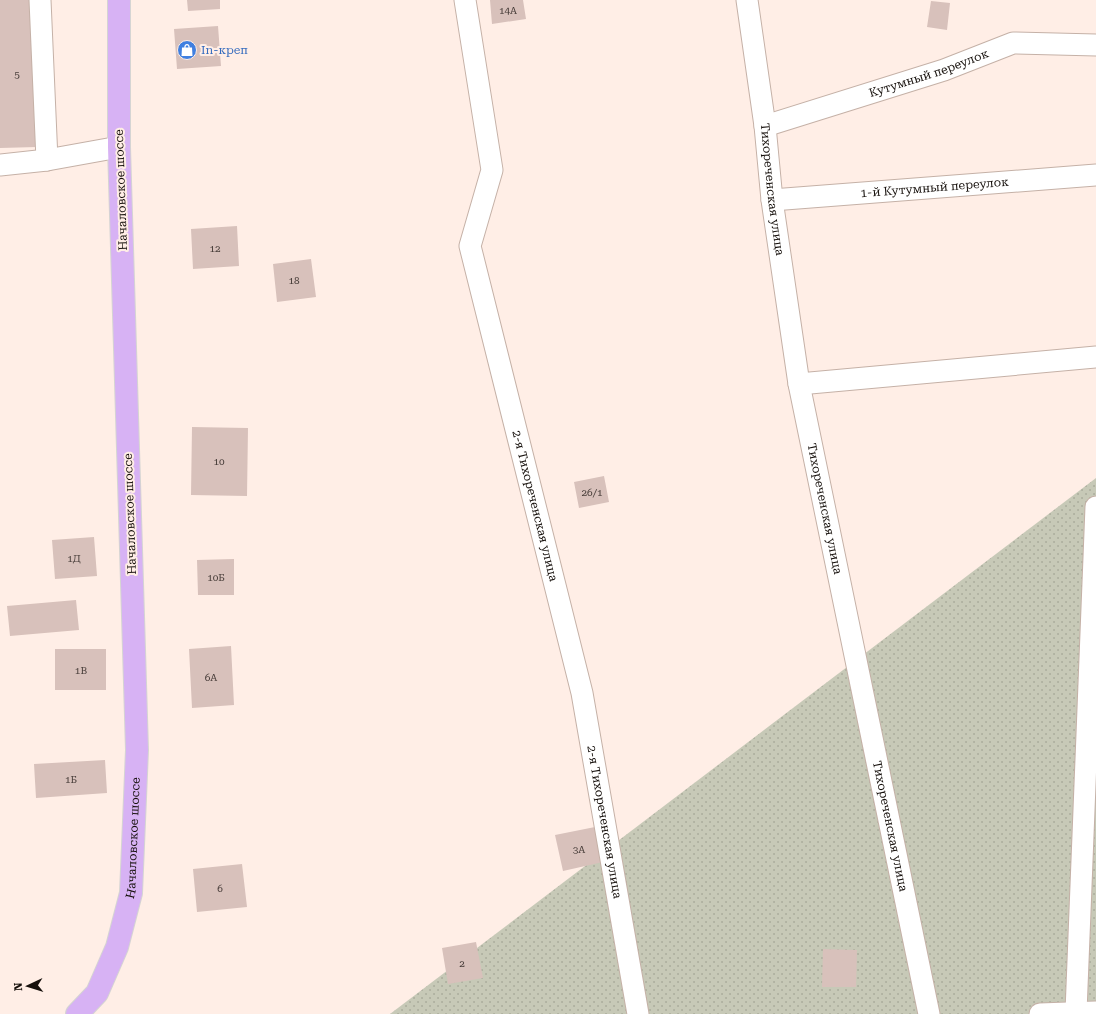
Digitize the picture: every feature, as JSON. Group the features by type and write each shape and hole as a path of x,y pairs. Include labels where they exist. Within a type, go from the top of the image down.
{"main road":[{"name":"Началовское шоссе","path":"77,1014 97,993 117,947 131,893 137,750 119,147 119,0"}],"street":[{"path":"40,0 47,160"},
{"name":"2-я Тихореченская улица","path":"464,0 492,170 470,246 582,693 638,1014"},
{"name":"Тихореченская улица","path":"747,0 765,126 772,200 799,384 928,1014"},
{"name":"Кутумный переулок","path":"765,126 944,70 1013,44 1096,45"},
{"path":"0,165 47,160 119,147"},
{"name":"1-й Кутумный переулок","path":"772,200 1096,176"},
{"path":"799,384 1096,357"},
{"path":"1040,1014 1086,1012 1096,507"}],"green space":[{"path":"1096,478 1096,1014 390,1014"}],"building":[{"path":"0,0 31,0 37,147 0,148"},
{"path":"187,0 220,0 220,9 188,11"},
{"path":"490,0 523,0 526,19 492,24"},
{"path":"931,1 950,3 947,30 927,27"},
{"path":"218,26 221,66 177,69 174,29"},
{"path":"237,226 239,266 193,269 191,229"},
{"path":"311,259 316,297 277,302 273,264"},
{"path":"192,427 248,428 247,496 191,495"},
{"path":"604,476 609,502 579,508 574,482"},
{"path":"94,537 97,576 55,579 52,540"},
{"path":"234,559 234,595 198,595 197,560"},
{"path":"76,600 79,630 10,636 7,606"},
{"path":"231,646 234,705 192,708 189,649"},
{"path":"55,649 106,649 106,690 55,690"},
{"path":"105,760 107,793 36,798 34,764"},
{"path":"595,827 603,862 563,871 555,835"},
{"path":"242,864 247,907 197,912 193,869"},
{"path":"476,942 483,978 448,984 442,948"},
{"path":"823,949 857,950 856,987 822,987"}],"place":[{"name":"In-креп","path":"187,50"}]}
